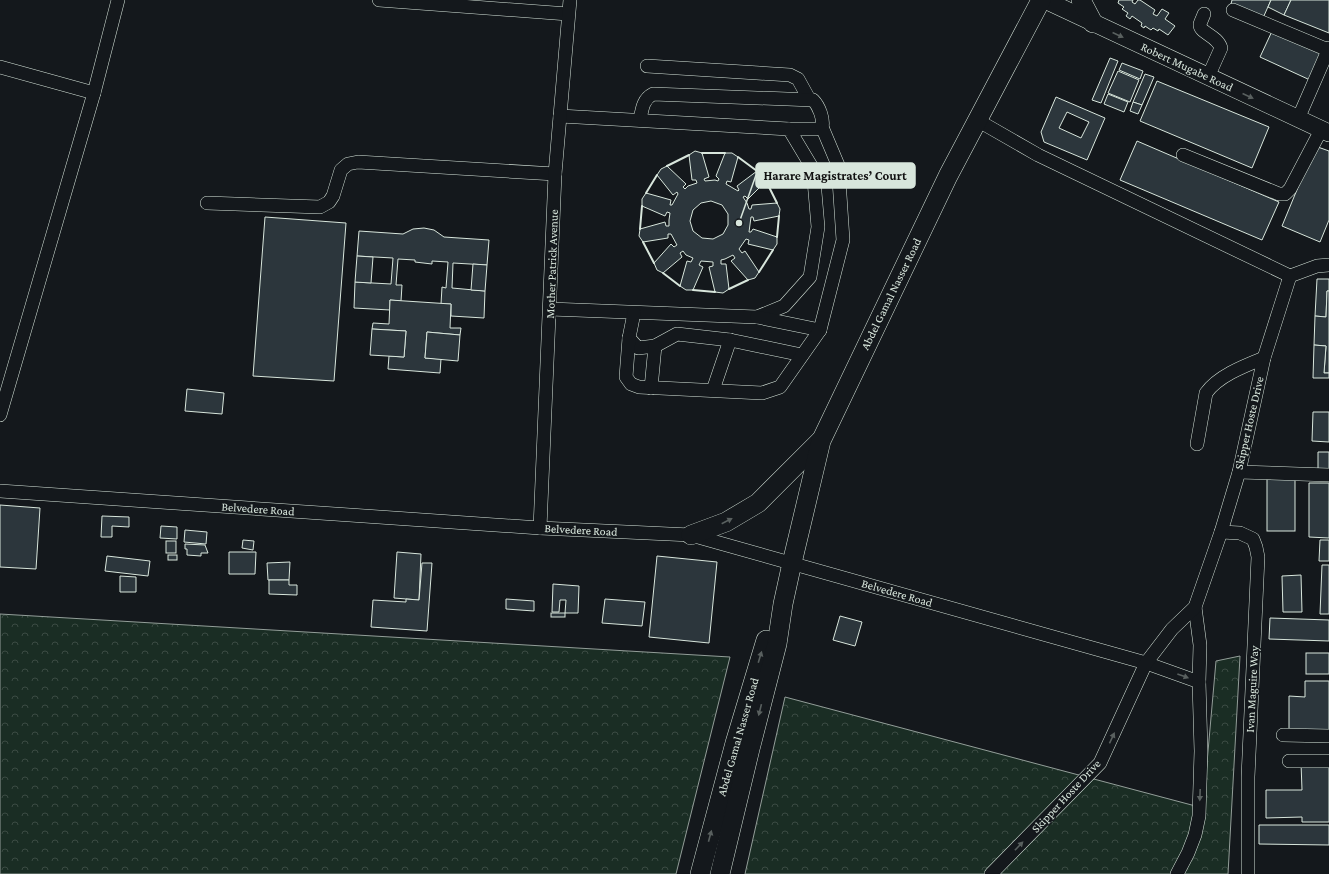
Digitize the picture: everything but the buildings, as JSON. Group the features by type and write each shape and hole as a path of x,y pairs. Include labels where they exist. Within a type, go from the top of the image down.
{"highway":[{"name":"Abdel Gamal Nasser Road","path":"720,874 777,644 783,604 821,441 948,176 1041,0"},
{"path":"1081,0 1092,23"},
{"path":"691,535 726,522 758,503 821,441"},
{"name":"Abdel Gamal Nasser Road","path":"700,874 735,743 765,642 783,604"}],"main road":[{"name":"Robert Mugabe Road","path":"1045,0 1325,132"}],"street":[{"path":"0,415 94,93 118,0"},
{"path":"379,0 568,14"},
{"name":"Mother Patrick Avenue","path":"540,528 556,174 570,0"},
{"path":"1233,10 1329,49 1298,119"},
{"path":"1204,14 1200,25 1201,28 1203,31 1218,40 1220,48 1208,77"},
{"path":"647,66 790,75 798,79 809,99"},
{"path":"0,67 94,93"},
{"path":"634,313 629,338 626,377 631,384 639,387 651,388 762,393 780,386 820,330 843,240 838,165 822,127 823,123 817,104 813,100 653,94 644,102 640,120"},
{"path":"560,116 789,129 817,129 822,127"},
{"path":"977,120 1038,155 1290,276 1317,266 1329,266"},
{"path":"757,317 784,306 810,277 818,227 813,169 789,129"},
{"path":"1183,155 1279,194 1285,194 1290,189 1325,132"},
{"path":"207,203 320,207 329,202 333,196 341,170 348,164 358,162 556,174"},
{"name":"Skipper Hoste Drive","path":"1177,874 1196,834 1199,816 1201,751 1199,682 1200,645 1195,607 1221,532 1239,472 1264,358 1290,276"},
{"path":"550,309 757,317 820,330"},
{"path":"629,338 638,348 655,346 677,334 730,340 802,354"},
{"path":"713,390 730,340"},
{"path":"651,388 655,346"},
{"path":"1197,444 1206,393 1210,388 1232,372 1264,358"},
{"path":"1239,472 1329,475"},
{"name":"Belvedere Road","path":"0,491 540,528 691,535 1146,663"},
{"name":"Ivan Maguire Way","path":"1221,532 1240,533 1253,538 1258,557 1248,777 1248,874"},
{"name":"Skipper Hoste Drive","path":"991,874 1100,763 1146,663 1172,629 1195,607"},
{"path":"1146,663 1199,682"},
{"path":"1284,735 1329,736"},
{"path":"1289,761 1329,761"}],"green space":[{"path":"0,614 730,657 676,874 0,874"},
{"path":"1240,656 1228,874 745,874 785,697 1203,808 1216,661"}],"wall":[{"path":"702,153 725,153"},
{"path":"667,166 689,155"},
{"path":"738,157 757,171"},
{"path":"646,193 657,175"},
{"path":"766,181 777,203"},
{"path":"640,229 642,206"},
{"path":"777,237 779,216"},
{"path":"643,242 654,263"},
{"path":"759,272 773,250"},
{"path":"663,273 680,286"},
{"path":"729,289 748,280"},
{"path":"693,290 715,292"}],"place":[{"name":"Harare Magistrates’ Court","path":"739,223"}]}
